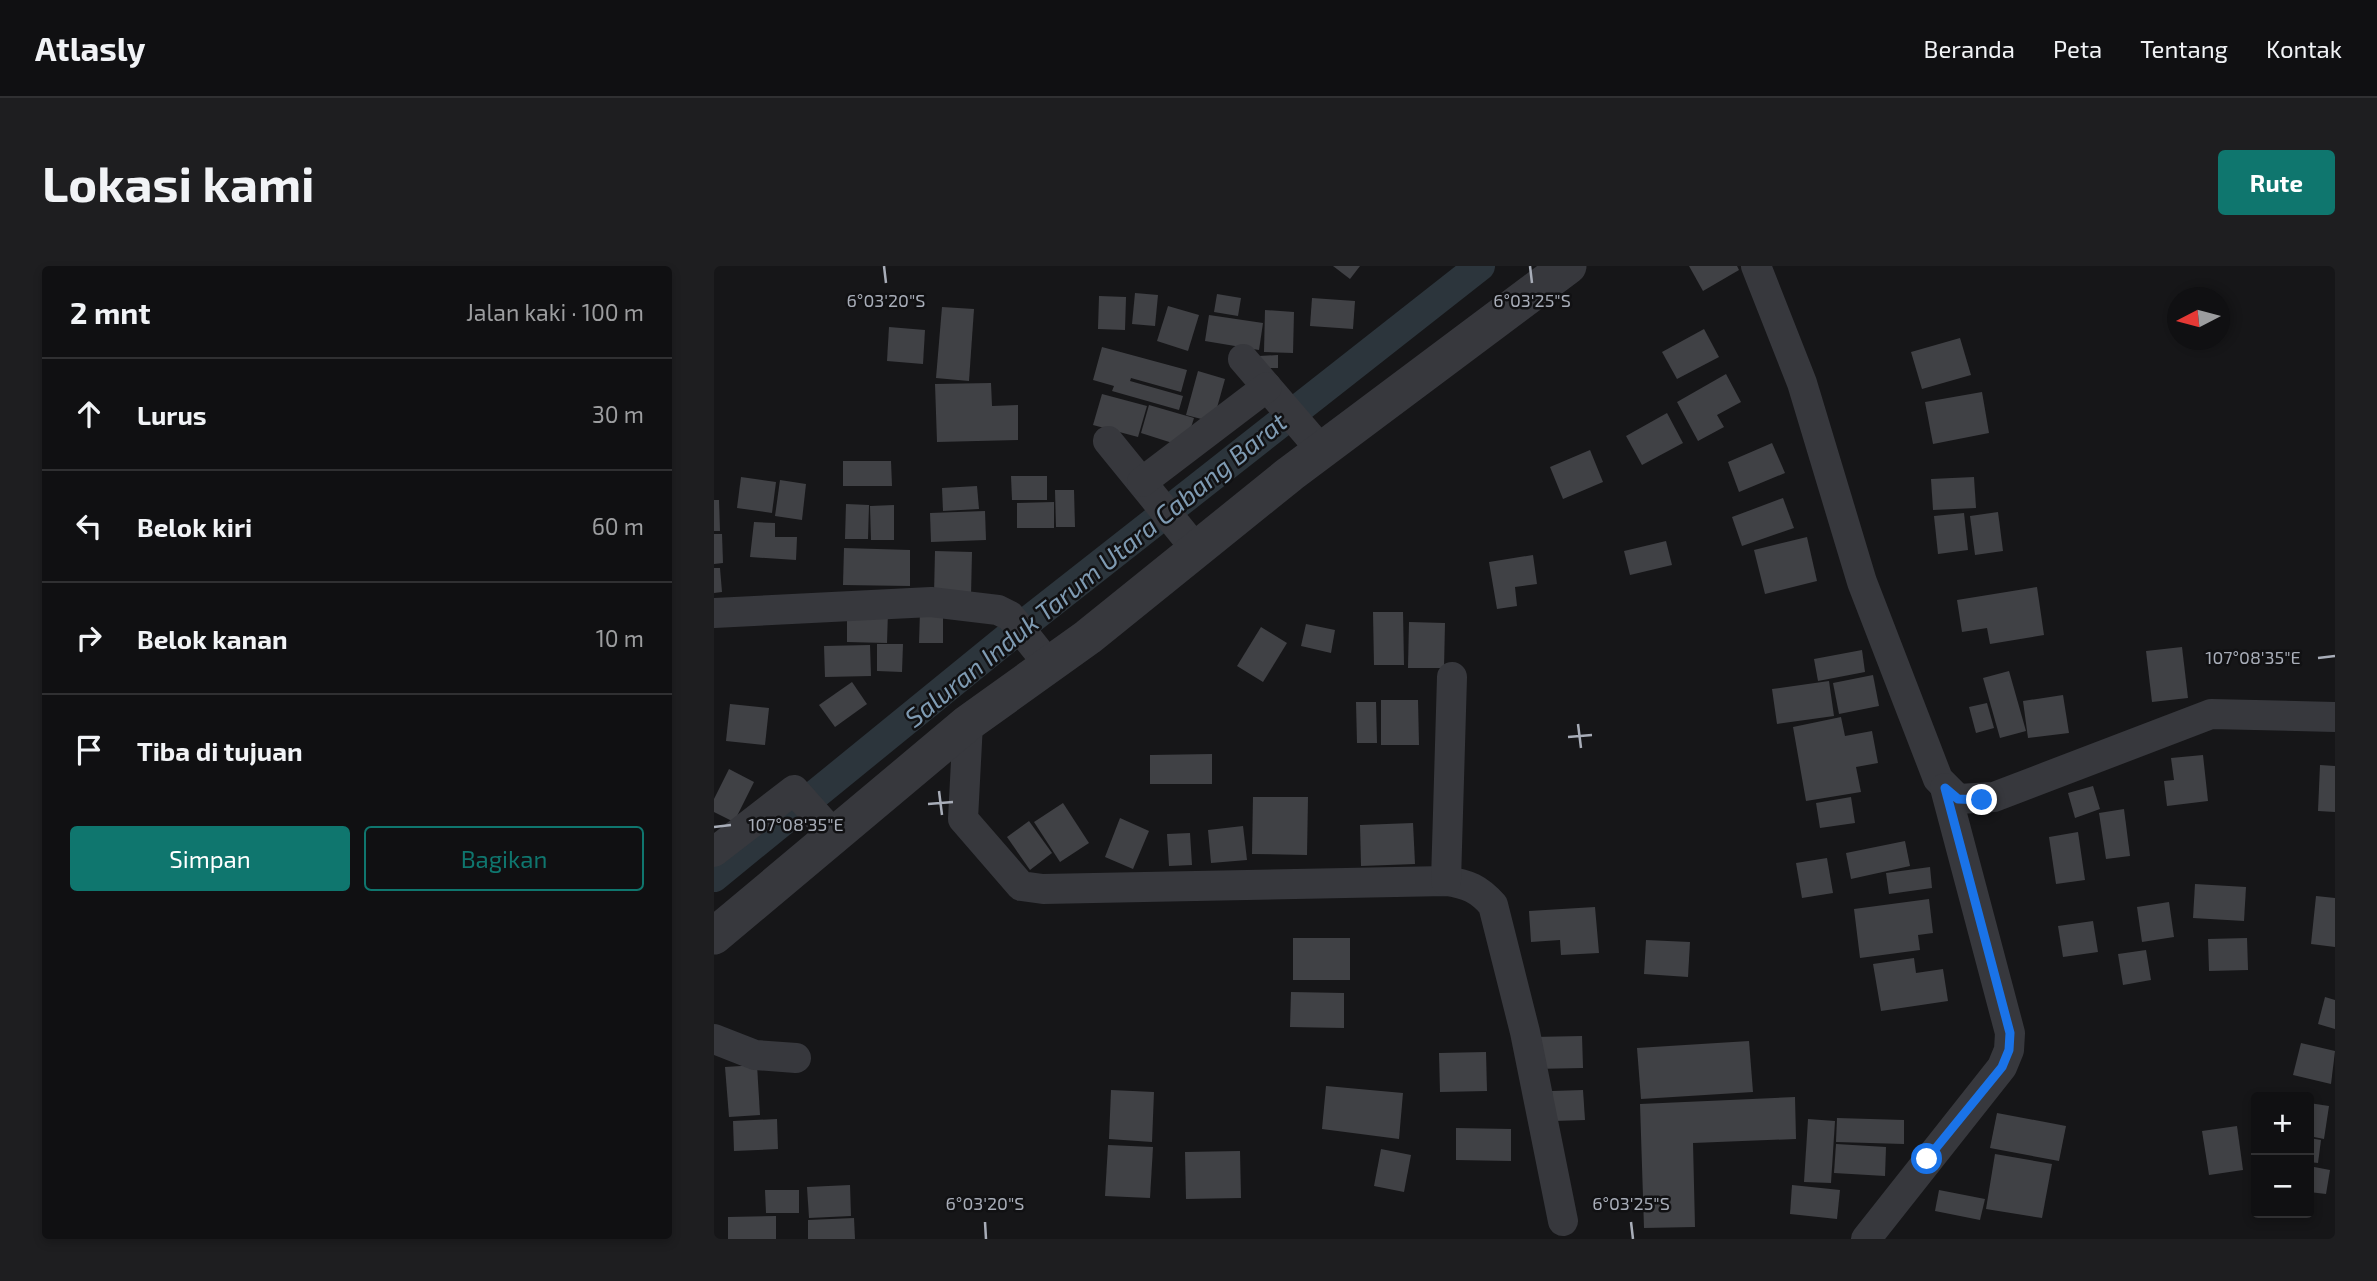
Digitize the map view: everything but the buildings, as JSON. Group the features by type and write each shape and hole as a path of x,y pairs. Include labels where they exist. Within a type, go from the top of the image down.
{"street":[{"path":"714,936 830,829 968,723 1043,657 1088,637 1186,537 1313,440 1568,266"},
{"path":"1756,266 1802,383 1862,582 1938,779 1958,799 1994,797 2211,713 2335,717"},
{"path":"1243,359 1313,440"},
{"path":"1145,485 1269,389"},
{"path":"1108,442 1186,537"},
{"path":"714,613 931,602 998,610 1010,616 1043,657"},
{"path":"1446,881 1452,677"},
{"path":"968,723 963,819 1021,886 1043,889 1446,881 1466,884 1480,891 1493,905 1525,1031 1563,1221"},
{"path":"1866,1239 2002,1067 2009,1050 2004,1005 1945,788"},
{"path":"714,852 794,790 830,829"},
{"path":"714,1039 755,1055 796,1058"}],"waterway":[{"name":"Saluran Induk Tarum Utara Cabang Barat","path":"714,877 1032,618 1480,266"}],"route":[{"path":"1927,1159 2002,1067 2009,1050 2010,1033 2004,1005 1945,788 1958,799 1982,800"}]}
